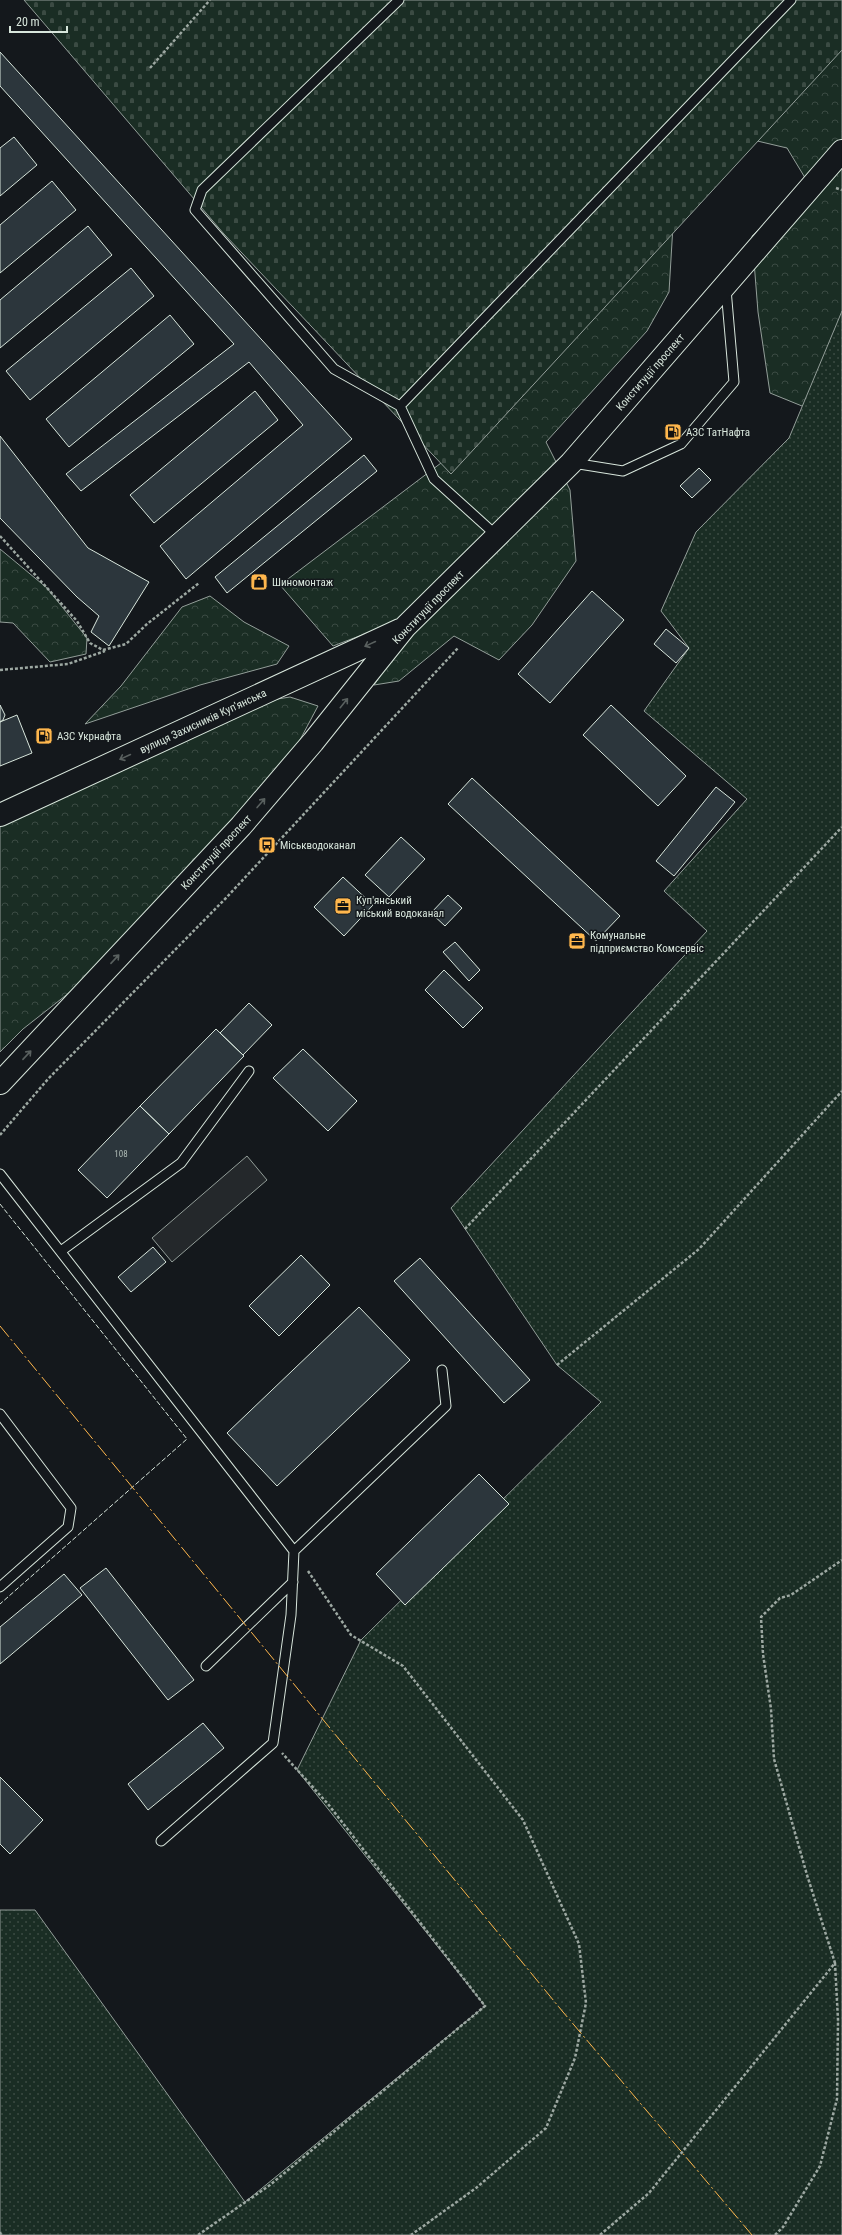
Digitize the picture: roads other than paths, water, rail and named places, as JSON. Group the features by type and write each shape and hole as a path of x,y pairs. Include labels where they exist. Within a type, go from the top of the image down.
{"main road":[{"name":"Конституції проспект","path":"0,1083 241,826 313,742 405,627 571,463 842,151"},
{"name":"вулиця Захисників Куп'янська","path":"0,815 405,627"}],"lane":[{"path":"399,0 202,190 195,210 334,369 400,406 434,479 497,536"},
{"path":"400,406 791,0"},
{"path":"571,463 623,471 681,444 734,382 725,285"},
{"path":"61,1252 181,1163 249,1071"},
{"path":"0,1174 294,1550 291,1615 273,1743 162,1841"},
{"path":"294,1550 446,1406 442,1370"},
{"path":"0,1414 71,1508 68,1527 0,1587"},
{"path":"206,1666 293,1582"}],"place":[{"name":"АЗС ТатНафта","path":"673,432"},
{"name":"Шиномонтаж","path":"259,582"},
{"name":"АЗС Укрнафта","path":"44,736"},
{"name":"Міськводоканал","path":"267,845"},
{"name":"Куп'янський міський водоканал","path":"343,906"},
{"name":"Комунальне пiдприємство Комсервiс","path":"577,941"}]}
